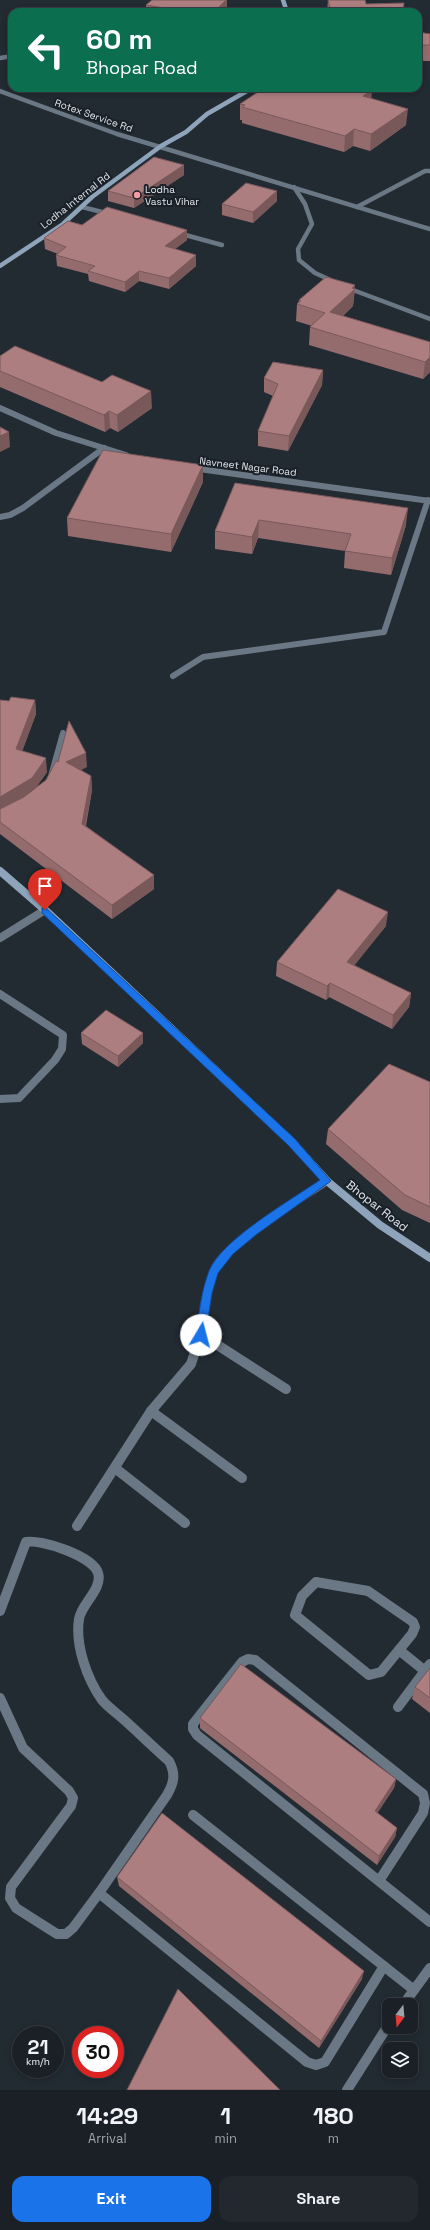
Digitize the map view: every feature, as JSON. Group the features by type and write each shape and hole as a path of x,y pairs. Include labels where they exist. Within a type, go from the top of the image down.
{"street":[{"name":"Rotex Service Rd","path":"0,92 117,134 161,146"},
{"name":"Lodha Internal Rd","path":"0,266 63,224 92,197 161,146 186,132 207,114 245,92"},
{"path":"161,146 430,229"},
{"path":"357,207 425,171 430,171"},
{"path":"294,187 305,204 312,224 298,248 299,260 315,273 348,288 430,318"},
{"path":"82,206 119,217"},
{"path":"171,231 222,245"},
{"path":"0,408 56,433 131,457"},
{"path":"0,517 10,515 23,508 104,448"},
{"name":"Navneet Nagar Road","path":"188,468 429,500"},
{"path":"173,676 203,657 384,632 429,500"},
{"path":"48,783 63,733"},
{"name":"Bhopar Road","path":"0,871 45,910 292,1142 327,1181 380,1225 430,1258"},
{"path":"0,938 14,931 45,910"},
{"path":"0,994 63,1035 62,1049 55,1060 19,1098 0,1099"},
{"path":"77,1526 151,1411 191,1364 201,1335 207,1293 214,1272 230,1251 254,1231 327,1181"},
{"path":"201,1335 286,1390"},
{"path":"151,1411 242,1478"},
{"path":"115,1468 185,1523"},
{"path":"0,1611 26,1542 32,1541 88,1560 98,1568 100,1576 99,1582 79,1618 78,1640 88,1676 102,1700 169,1761 175,1770 175,1782 167,1795 73,1928 66,1934 57,1934 11,1903 9,1894 11,1887 71,1806 73,1798 69,1791 23,1748 0,1698"},
{"path":"316,1582 325,1582 368,1591 413,1622 415,1627 412,1634 399,1650 381,1672 369,1675 300,1620 296,1615 296,1607 310,1586 316,1582"},
{"path":"398,1707 427,1668 399,1650"},
{"path":"379,1881 423,1813 425,1803 423,1794 255,1660 248,1659 242,1662 193,1724 193,1729 197,1735 430,1922"},
{"path":"193,1815 414,1990"},
{"path":"99,1892 307,2062 316,2065 325,2062 384,1966"},
{"path":"408,1998 430,1968"},
{"path":"348,2090 383,2034"}],"building":[{"path":"152,0 226,0 218,8 164,8 146,5"},
{"path":"328,0 365,0 366,4 404,3 403,8 330,8"},
{"path":"422,33 430,34 430,45 422,45"},
{"path":"258,92 369,92 363,96 408,109 371,134 354,129 345,136 242,107 245,105 240,104"},
{"path":"154,157 184,165 134,198 108,191"},
{"path":"246,183 277,191 253,212 222,204"},
{"path":"107,207 187,230 165,246 196,255 169,278 139,271 125,282 88,271 95,266 56,255 66,247 44,238 68,221 82,225"},
{"path":"326,277 355,285 352,288 355,289 330,312 430,342 430,357 425,362 310,327 325,313 297,304 301,301 299,300"},
{"path":"15,346 102,382 112,375 151,391 117,415 109,411 104,415 0,371 0,356"},
{"path":"273,362 323,370 289,436 258,431 278,384 264,378"},
{"path":"0,427 9,432 0,436"},
{"path":"103,450 203,465 171,534 67,518"},
{"path":"235,483 408,508 392,558 345,551 351,534 259,520 252,537 215,531"},
{"path":"11,697 35,700 16,749 46,758 32,778 0,797 0,700 9,701"},
{"path":"69,721 86,753 66,762 91,776 82,824 154,875 112,905 0,822 0,809 24,797 46,780 56,761 58,762"},
{"path":"338,889 388,912 347,962 411,993 393,1015 330,983 327,986 277,962"},
{"path":"106,1010 143,1033 118,1056 81,1033"},
{"path":"389,1064 430,1082 430,1207 405,1195 328,1129"},
{"path":"241,1664 396,1779 375,1811 397,1828 379,1856 200,1718"},
{"path":"430,1668 430,1698 415,1687"},
{"path":"162,1813 364,1971 321,2041 117,1877"},
{"path":"178,1989 280,2090 127,2090"}],"place":[{"name":"Lodha Vastu Vihar","path":"137,195"}],"route":[{"path":"45,910 292,1142 327,1181 254,1231 230,1251 214,1272 207,1293 201,1335"}]}
